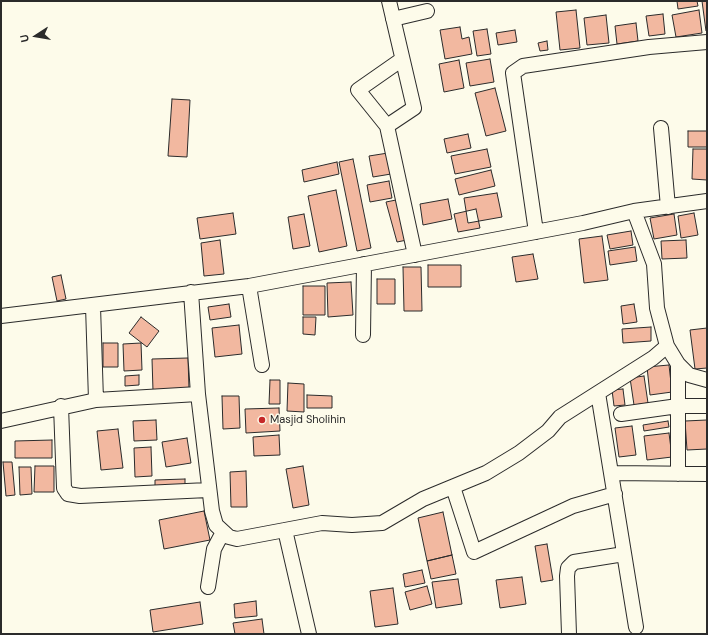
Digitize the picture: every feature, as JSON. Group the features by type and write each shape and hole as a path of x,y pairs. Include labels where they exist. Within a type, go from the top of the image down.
{"street":[{"path":"387,126 414,108 401,60 389,1"},
{"path":"392,19 427,11"},
{"path":"536,232 514,73 523,66 649,47 707,42"},
{"path":"401,60 358,90 387,126 415,255"},
{"path":"661,128 668,206"},
{"path":"1,315 93,306 191,292 249,286 536,232 634,211 707,201"},
{"path":"634,211 654,264 657,308 668,346 678,364 689,375 707,380"},
{"path":"363,335 364,264"},
{"path":"249,286 262,365"},
{"path":"191,292 198,394 208,490 216,525 229,537 237,539 322,523 352,525 382,523 423,499 486,473 519,453 548,431 560,418 653,358 668,346"},
{"path":"93,306 96,400"},
{"path":"678,364 678,474"},
{"path":"598,393 636,627"},
{"path":"1,420 60,406 96,400 198,394"},
{"path":"60,406 64,488 68,494 80,496 208,490"},
{"path":"620,414 678,406 707,406"},
{"path":"612,473 707,474"},
{"path":"453,487 474,552 573,506 615,494"},
{"path":"284,530 309,634"},
{"path":"208,587 214,549 223,532"},
{"path":"569,634 566,576 568,568 574,562 624,554"}],"building":[{"path":"677,1 697,1 698,6 678,9"},
{"path":"702,1 707,1 707,31 706,31"},
{"path":"576,10 580,48 560,50 556,12"},
{"path":"699,10 702,33 676,37 672,15"},
{"path":"663,14 665,34 649,36 646,16"},
{"path":"606,15 609,43 587,45 584,18"},
{"path":"636,23 638,41 617,44 615,26"},
{"path":"460,27 462,39 469,37 472,54 445,59 440,30"},
{"path":"487,29 491,54 477,56 473,31"},
{"path":"515,30 517,42 498,45 496,33"},
{"path":"547,41 548,50 540,51 538,43"},
{"path":"490,59 494,82 470,86 466,63"},
{"path":"459,60 464,88 444,92 439,64"},
{"path":"495,88 506,131 486,136 475,93"},
{"path":"172,99 190,100 187,157 168,156"},
{"path":"688,131 707,131 707,147 688,147"},
{"path":"468,134 471,148 447,153 444,139"},
{"path":"487,149 491,167 455,174 451,156"},
{"path":"693,149 707,149 707,180 692,179"},
{"path":"388,153 391,174 373,177 369,156"},
{"path":"353,159 371,248 357,251 339,162"},
{"path":"337,162 339,174 304,182 302,170"},
{"path":"491,170 495,186 459,195 455,179"},
{"path":"389,181 392,198 370,202 367,185"},
{"path":"336,190 347,246 319,252 308,196"},
{"path":"497,193 502,217 468,223 464,198"},
{"path":"448,199 452,219 423,225 420,204"},
{"path":"396,200 407,240 397,242 386,202"},
{"path":"476,209 480,228 458,232 454,214"},
{"path":"233,213 236,234 200,239 197,218"},
{"path":"694,213 698,235 681,238 678,216"},
{"path":"304,214 310,246 293,249 288,217"},
{"path":"674,214 677,235 654,239 650,218"},
{"path":"631,231 633,245 610,249 607,235"},
{"path":"602,236 608,280 584,283 579,239"},
{"path":"220,240 224,274 204,276 201,243"},
{"path":"686,240 687,258 662,259 661,241"},
{"path":"635,247 637,261 610,265 608,251"},
{"path":"533,254 538,279 516,282 512,257"},
{"path":"428,265 461,265 461,287 428,287"},
{"path":"403,267 421,267 422,311 404,311"},
{"path":"61,275 66,299 57,301 52,277"},
{"path":"377,279 395,279 395,304 377,304"},
{"path":"351,282 353,315 328,317 327,283"},
{"path":"303,286 325,286 325,315 303,315"},
{"path":"229,304 231,317 210,320 208,307"},
{"path":"634,304 637,322 623,324 621,306"},
{"path":"141,317 159,331 147,347 129,333"},
{"path":"303,317 316,317 315,335 303,334"},
{"path":"239,325 242,354 215,357 212,328"},
{"path":"651,327 651,341 623,343 622,329"},
{"path":"707,328 707,368 695,369 690,330"},
{"path":"103,343 118,343 118,367 103,367"},
{"path":"141,343 142,370 124,371 123,344"},
{"path":"188,358 189,389 153,391 152,359"},
{"path":"669,365 672,392 650,395 647,367"},
{"path":"139,375 139,385 125,386 125,376"},
{"path":"644,376 648,403 634,405 630,378"},
{"path":"270,380 280,380 280,404 269,404"},
{"path":"288,383 304,384 304,412 287,411"},
{"path":"623,389 625,405 614,406 612,390"},
{"path":"307,395 332,396 332,408 307,408"},
{"path":"222,396 239,396 240,428 223,429"},
{"name":"Masjid Sholihin","path":"279,408 280,431 246,433 245,409"},
{"path":"156,420 157,440 134,441 133,421"},
{"path":"707,420 707,449 687,450 685,421"},
{"path":"668,421 669,427 644,431 643,425"},
{"path":"632,426 636,455 619,457 615,428"},
{"path":"118,429 123,468 101,470 97,431"},
{"path":"669,433 672,457 647,460 644,436"},
{"path":"279,435 280,455 254,456 253,437"},
{"path":"187,438 191,463 166,467 162,442"},
{"path":"52,440 52,458 15,458 15,441"},
{"path":"151,447 152,476 135,477 134,448"},
{"path":"3,462 12,462 15,495 6,496"},
{"path":"35,466 54,466 54,492 34,492"},
{"path":"303,466 309,505 293,508 286,469"},
{"path":"19,467 31,467 32,494 20,495"},
{"path":"246,471 247,507 231,507 230,472"},
{"path":"185,479 185,490 155,491 155,480"},
{"path":"204,511 210,540 164,549 159,520"},
{"path":"443,512 452,555 427,561 418,518"},
{"path":"547,544 553,580 541,582 535,546"},
{"path":"452,555 456,574 431,579 427,561"},
{"path":"422,570 425,583 405,587 403,574"},
{"path":"522,577 526,604 500,608 496,580"},
{"path":"458,579 462,604 436,608 432,582"},
{"path":"427,586 432,604 410,610 405,592"},
{"path":"393,588 398,624 375,627 370,591"},
{"path":"256,601 257,616 235,618 234,604"},
{"path":"200,602 203,624 153,632 150,610"},
{"path":"262,619 264,634 235,634 233,623"}],"place":[{"name":"Masjid Sholihin","path":"262,420"}]}
